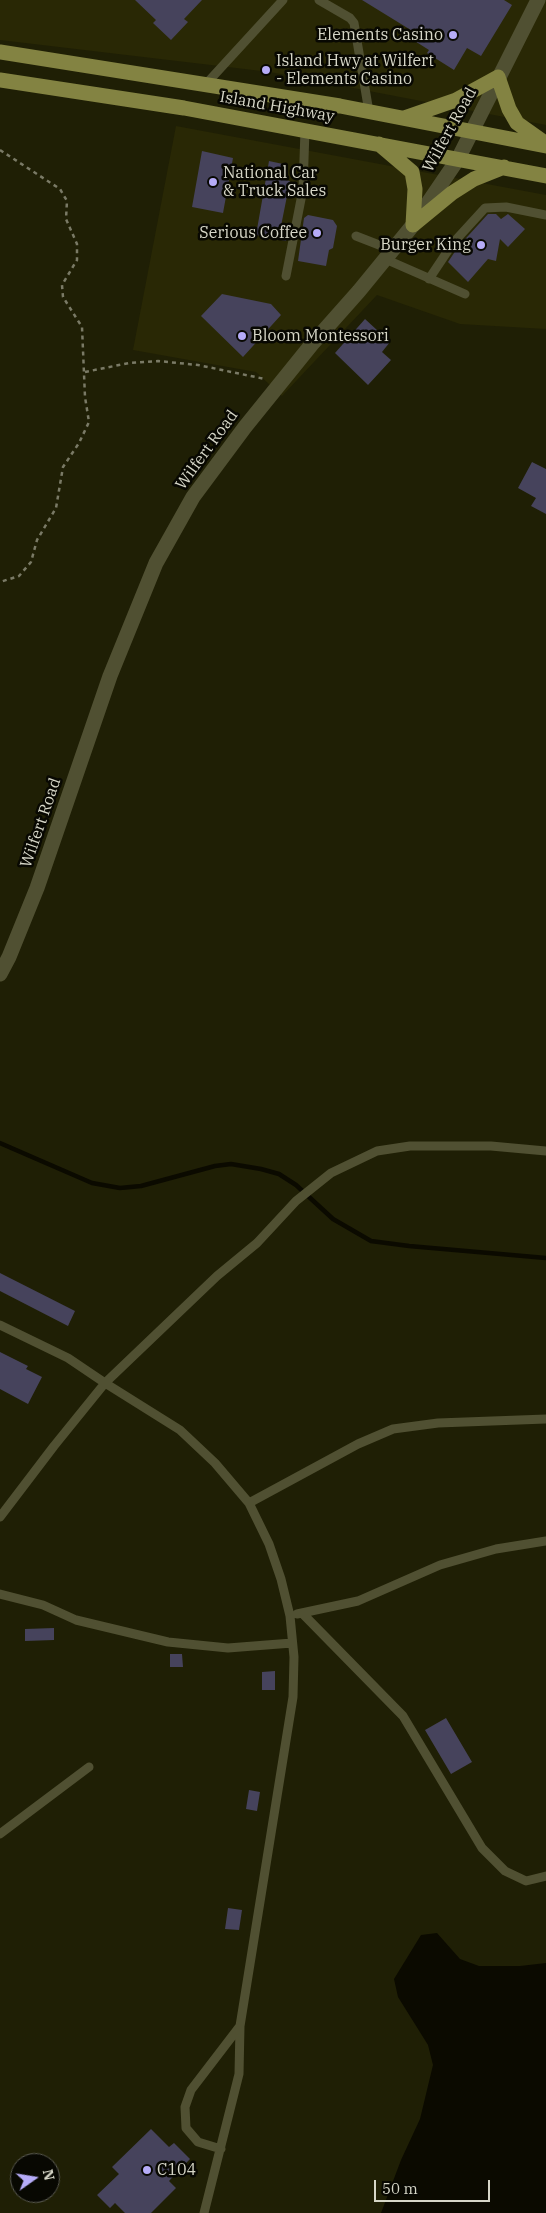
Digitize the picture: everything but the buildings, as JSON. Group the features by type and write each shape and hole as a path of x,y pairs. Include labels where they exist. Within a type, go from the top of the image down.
{"main road":[{"name":"Island Highway","path":"0,52 206,84 546,144"},
{"path":"403,118 456,100 498,77 509,109 517,123 546,144"},
{"name":"Island Highway","path":"0,80 184,108 546,176"},
{"path":"378,143 412,172 415,189 413,225"},
{"path":"413,225 459,188 474,179 504,167"}],"street":[{"name":"Wilfert Road","path":"0,974 10,957 37,888 110,676 156,563 193,497 245,427 413,225 458,159 538,0"}],"lane":[{"path":"206,84 282,0"},
{"path":"319,0 350,18 354,24 370,112"},
{"path":"286,276 303,189 305,130"},
{"path":"429,279 452,243 485,208 506,207 546,215"},
{"path":"356,236 429,279 465,294"},
{"path":"0,1517 106,1382 217,1276 257,1243 296,1201 331,1173 377,1151 410,1146 491,1146 546,1151"},
{"path":"0,1325 68,1358 106,1382 180,1430 215,1463 249,1503 269,1544 281,1579 290,1616 293,1697 240,2026 239,2074 204,2213"},
{"path":"249,1503 358,1444 393,1429 438,1423 546,1419"},
{"path":"290,1616 358,1601 440,1565 496,1549 546,1541"},
{"path":"0,1594 43,1605 76,1620 168,1642 228,1648 292,1644"},
{"path":"302,1613 404,1716 482,1848 505,1871 526,1881 546,1876"},
{"path":"0,1834 90,1768"},
{"path":"220,2149 198,2142 186,2128 185,2107 191,2090 240,2026"}],"path":[{"path":"0,150 60,189 67,201 66,220 77,244 77,260 62,285 63,297 82,327 89,422 79,443 63,467 56,508 37,540 31,562 19,576 0,582"},
{"path":"85,372 129,363 158,361 198,365 280,383"}],"shaded area":[{"path":"0,0 546,0 546,125 270,72 0,40"},
{"path":"176,126 546,195 546,329 460,324 377,295 282,396 256,372 133,350"},
{"path":"437,1933 460,1959 479,1966 520,1966 546,1963 546,2213 381,2213 401,2160 420,2119 433,2065 428,2045 398,1997 394,1979 421,1935"}],"waterway":[{"path":"0,1143 92,1183 120,1188 141,1186 215,1166 231,1164 261,1169 279,1174 296,1185 333,1219 371,1241 546,1258"}],"place":[{"name":"Elements Casino","path":"453,35"},
{"name":"Island Hwy at Wilfert - Elements Casino","path":"266,70"},
{"name":"National Car & Truck Sales","path":"213,182"},
{"name":"Serious Coffee","path":"317,233"},
{"name":"Burger King","path":"481,245"},
{"name":"Bloom Montessori","path":"242,336"},
{"name":"C104","path":"147,2170"}]}
